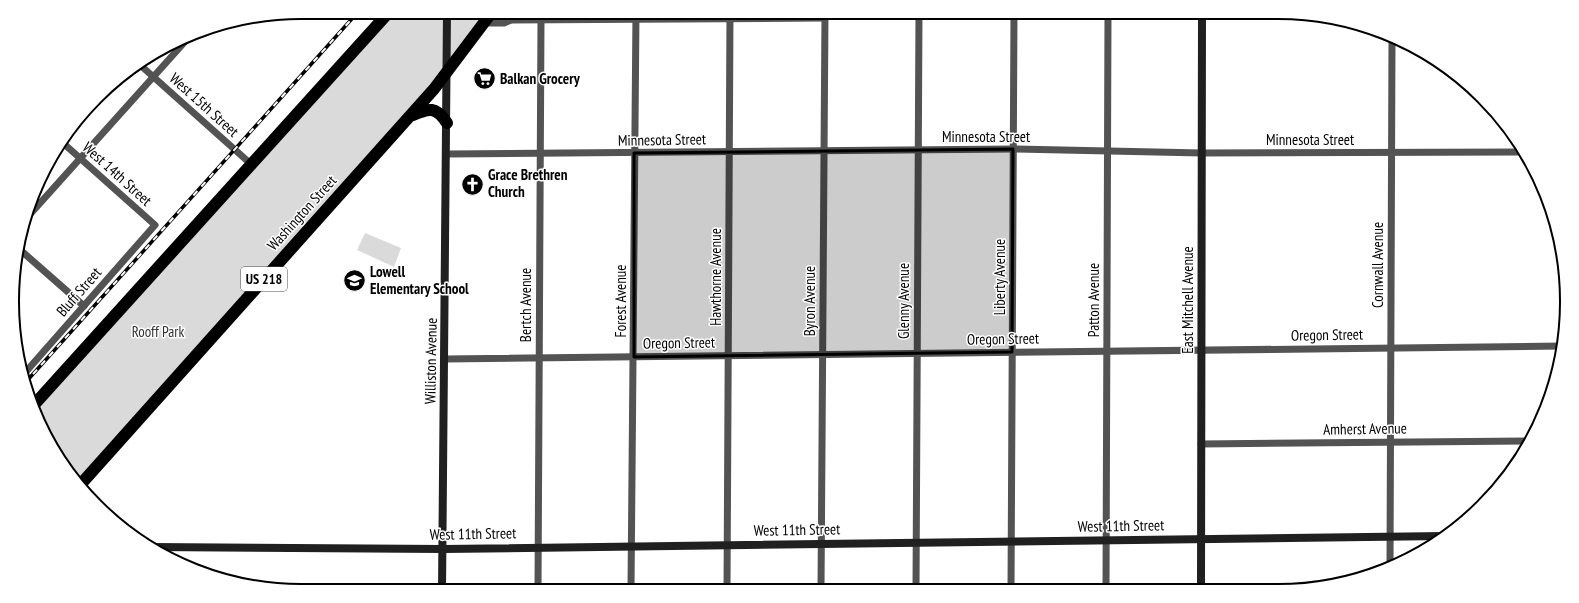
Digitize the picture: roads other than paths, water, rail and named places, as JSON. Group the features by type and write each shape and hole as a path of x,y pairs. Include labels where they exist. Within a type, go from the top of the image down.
{"highway":[{"path":"37,401 383,19"},
{"name":"Washington Street","path":"84,481 410,117 447,74 487,19"},
{"path":"410,117 423,111 432,110 439,113 447,123"}],"main road":[{"name":"Williston Avenue","path":"442,584 447,19"},
{"name":"East Mitchell Avenue","path":"1201,584 1202,19"},
{"name":"West 11th Street","path":"162,547 442,549 1434,536"}],"street":[{"path":"508,19 565,19"},
{"name":"Forest Avenue","path":"631,584 636,19"},
{"name":"Hawthorne Avenue","path":"727,584 730,19"},
{"name":"Byron Avenue","path":"821,584 825,19"},
{"name":"Glenny Avenue","path":"916,584 919,19"},
{"name":"Liberty Avenue","path":"1011,584 1014,19"},
{"name":"Patton Avenue","path":"1106,584 1108,19"},
{"path":"484,23 504,23 512,20"},
{"name":"Bertch Avenue","path":"538,584 539,154 541,20"},
{"name":"Cornwall Avenue","path":"1390,560 1392,44"},
{"path":"35,209 181,46"},
{"name":"West 15th Street","path":"143,68 252,165"},
{"name":"West 14th Street","path":"66,146 155,225"},
{"name":"Minnesota Street","path":"447,154 824,152 1013,149 1202,153 1517,152"},
{"name":"Bluff Street","path":"28,370 155,225"},
{"path":"23,252 84,306"},
{"name":"Oregon Street","path":"445,359 1557,346"},
{"name":"Amherst Avenue","path":"1202,444 1523,441"}],"railway":[{"path":"30,378 352,19"}],"place":[{"name":"Balkan Grocery","path":"484,79"},
{"name":"Grace Brethren Church","path":"473,184"},
{"name":"Lowell Elementary School","path":"354,281"}],"park label":[{"name":"Rooff Park","path":"158,332"}]}
